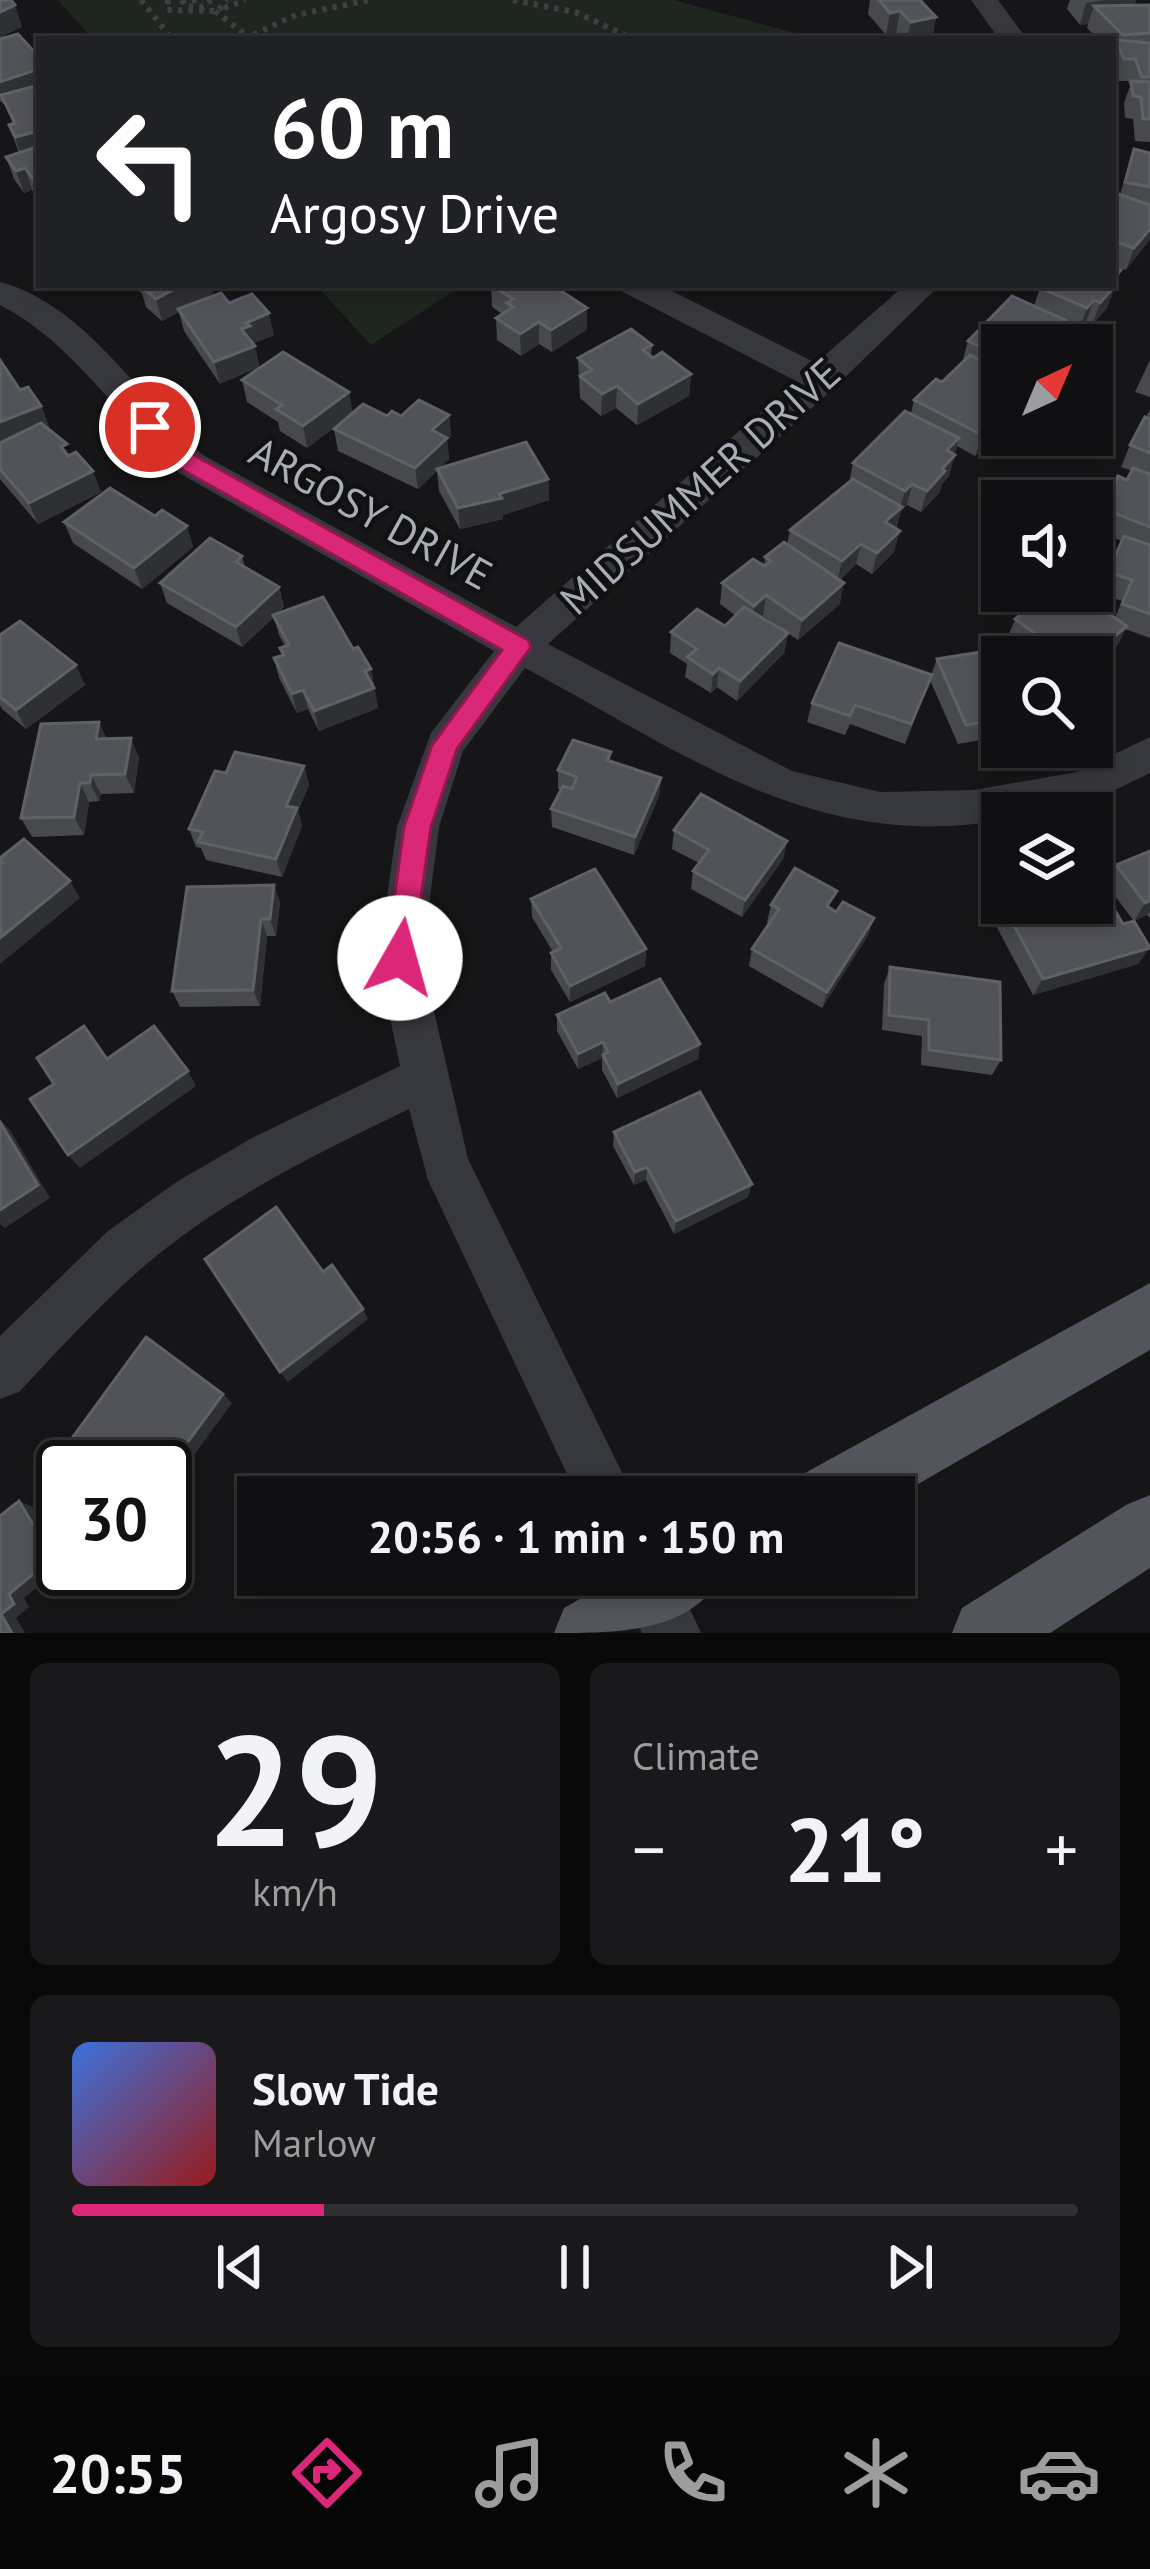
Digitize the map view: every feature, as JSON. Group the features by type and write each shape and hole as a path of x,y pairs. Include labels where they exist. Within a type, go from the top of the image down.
{"main road":[{"path":"867,1476 1150,1314"},
{"path":"987,1633 1150,1529"},
{"path":"589,1633 660,1596"}],"street":[{"path":"983,0 1011,36"},
{"path":"640,288 822,380"},
{"name":"MIDSUMMER DRIVE","path":"597,1476 445,1163 400,958 418,827 445,745 519,647 921,288"},
{"name":"ARGOSY DRIVE","path":"0,292 37,311 88,351 150,427 191,464 519,647 783,786 880,809 974,807 1084,788 1150,754"},
{"path":"0,1373 126,1249 201,1195 302,1136 423,1078"}],"path":[{"path":"140,0 170,36"},
{"path":"168,0 165,8 171,13 219,10 245,0"},
{"path":"182,0 198,8 207,0"},
{"path":"192,0 207,0"},
{"path":"219,10 227,0"},
{"path":"250,36 296,15 369,0"},
{"path":"513,0 542,5"},
{"path":"526,0 589,17 627,36"},
{"path":"219,10 244,36"}],"shaded area":[{"path":"58,0 673,0 807,36 90,36"},
{"path":"319,288 458,288 371,345"}],"building":[{"path":"0,0 11,0 15,5 0,12"},
{"path":"879,0 920,0 936,17 911,22 900,11 890,13"},
{"path":"1150,5 1150,33 1123,35 1094,6"},
{"path":"18,34 36,54 36,70 0,82 0,39"},
{"path":"1116,40 1150,43 1150,77 1142,77 1135,59 1124,59"},
{"path":"1131,81 1150,82 1150,119 1143,119 1141,97 1133,96"},
{"path":"36,86 36,132 15,137 9,125 15,123 1,95"},
{"path":"36,147 36,183 25,168 16,171 6,157"},
{"path":"1134,149 1150,153 1150,187 1125,182"},
{"path":"1116,193 1150,205 1150,229 1134,248 1116,242"},
{"path":"143,288 176,288 156,299"},
{"path":"496,288 557,288 587,308 551,330 539,322 520,334 496,318 513,307 507,303 513,299"},
{"path":"1040,288 1113,288 1100,303 1094,300 1087,308"},
{"path":"221,293 229,303 252,294 269,313 241,329 255,346 214,362 178,309"},
{"path":"1012,296 1065,320 1061,324 985,324"},
{"path":"981,328 981,347 968,341"},
{"path":"631,329 652,345 643,350 653,358 662,352 691,374 638,404 617,386 602,394 580,376 592,370 578,358"},
{"path":"283,352 349,392 303,426 276,409 282,405 242,380"},
{"path":"970,355 981,360 981,434 914,400 936,379 942,382"},
{"path":"0,360 20,390 28,387 41,406 0,422"},
{"path":"419,400 449,415 432,430 447,438 415,468 334,429 363,404 387,416 392,411 401,416"},
{"path":"905,411 959,438 947,450 955,455 927,491 912,484 905,491 853,463"},
{"path":"1145,417 1150,419 1150,453 1130,445"},
{"path":"41,423 67,444 61,447 68,456 76,452 93,471 29,503 0,469 0,443"},
{"path":"526,442 548,479 499,494 502,498 458,508 437,469"},
{"path":"1133,468 1150,474 1150,527 1113,513 1113,485 1118,476 1127,480"},
{"path":"853,479 902,507 885,522 900,531 877,553 861,544 842,561 790,530"},
{"path":"110,488 155,516 162,510 187,526 134,568 64,522"},
{"path":"1124,536 1150,545 1150,614 1122,604 1132,580 1113,574 1113,561"},
{"path":"210,538 242,556 236,562 279,587 236,627 160,583"},
{"path":"784,542 844,583 802,620 766,595 754,606 722,583 753,559 765,566 771,561 765,557"},
{"path":"323,597 353,649 358,647 371,669 365,671 374,688 314,711 303,690 292,694 274,658 284,655 280,648 289,645 273,615"},
{"path":"744,607 788,633 740,681 719,668 713,674 687,657 697,649 671,632 697,609 725,626"},
{"path":"1024,612 1107,612 1127,626 1113,638 1038,636 1015,619"},
{"path":"20,621 76,665 16,710 0,697 0,635"},
{"path":"839,643 932,675 911,724 855,705 850,716 812,703"},
{"path":"981,652 981,722 966,725 937,659"},
{"path":"99,722 96,739 131,738 125,774 91,775 90,783 80,783 74,817 21,818 41,724"},
{"path":"573,740 611,752 607,760 661,778 635,837 551,809 563,786 572,789 577,777 558,770"},
{"path":"235,752 304,766 286,806 297,808 276,859 198,842 203,832 189,829 215,771 226,773"},
{"path":"701,794 787,841 745,900 693,871 709,850 674,830"},
{"path":"24,839 70,881 0,938 0,858"},
{"path":"1150,851 1150,901 1145,903 1116,865"},
{"path":"795,868 837,891 827,906 836,912 843,902 874,918 827,992 752,949 779,909 771,905"},
{"path":"595,869 646,949 570,986 551,953 561,948 531,899"},
{"path":"274,885 270,919 261,919 253,990 172,991 187,887"},
{"path":"1113,907 1123,924 1134,921 1150,948 1043,979 1013,924 1113,924"},
{"path":"890,967 1000,982 1001,1060 929,1050 929,1020 889,1015"},
{"path":"660,979 700,1044 618,1084 603,1055 608,1052 603,1042 578,1054 557,1015 605,993 610,1002"},
{"path":"84,1026 107,1059 154,1026 188,1071 68,1155 30,1099 54,1084 37,1058"},
{"path":"700,1092 752,1184 676,1221 647,1167 635,1172 614,1132"},
{"path":"0,1122 38,1185 0,1210"},
{"path":"276,1207 323,1272 332,1265 363,1309 280,1372 205,1259"},
{"path":"146,1337 223,1394 189,1440 71,1440"},
{"path":"19,1501 36,1530 36,1572 9,1594 14,1604 1,1614 12,1633 0,1633 0,1516"}],"route":[{"path":"150,427 191,464 519,647 445,745 418,827 400,958"}]}
